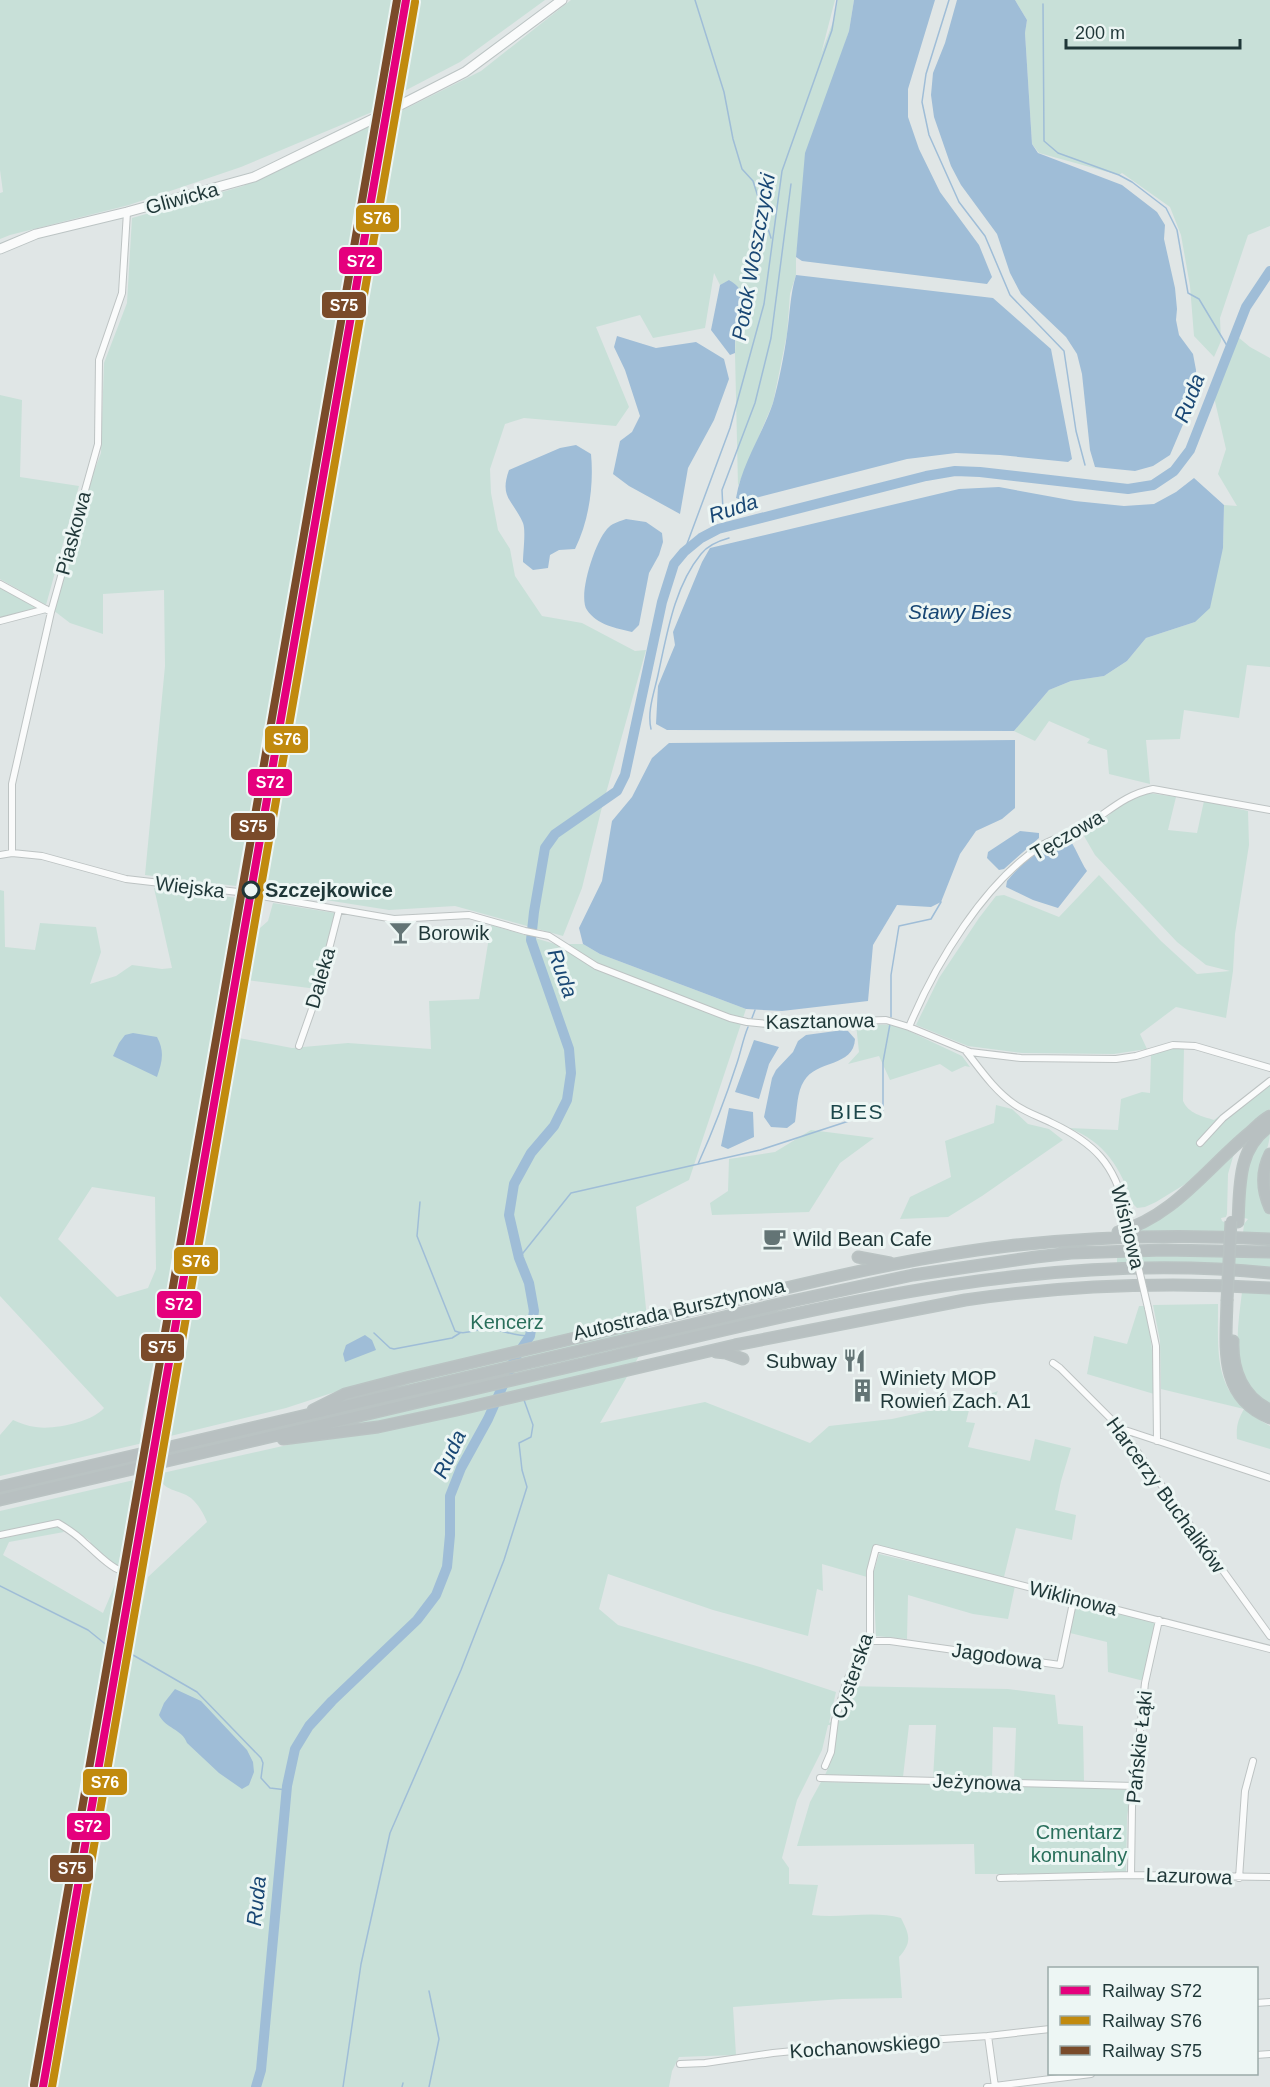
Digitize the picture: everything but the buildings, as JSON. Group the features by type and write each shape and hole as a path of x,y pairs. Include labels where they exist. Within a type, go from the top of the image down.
{"highway":[{"path":"1095,1238 1132,1228 1158,1215 1174,1203 1237,1142 1270,1116"},
{"path":"1235,1222 1245,1157 1255,1140 1270,1126"},
{"path":"1249,1133 1236,1163 1235,1222 1226,1361 1236,1390 1245,1402 1270,1418"},
{"path":"1270,1155 1265,1166 1263,1185 1270,1208"},
{"path":"302,1416 345,1394 483,1359 897,1264 1005,1246 1095,1238 1164,1236 1270,1239"},
{"name":"Autostrada Bursztynowa","path":"0,1487 849,1288 987,1263 1071,1253 1164,1250 1270,1251"},
{"path":"858,1257 897,1264"},
{"name":"Autostrada Bursztynowa","path":"0,1500 549,1371 897,1293 999,1277 1123,1267 1168,1266 1270,1272"},
{"path":"250,1441 272,1441 378,1427 710,1351 1001,1294 1160,1285 1270,1288"},
{"path":"1231,1301 1233,1348 1237,1374 1249,1395 1270,1410"},
{"path":"710,1351 726,1353 743,1359"}],"main road":[{"name":"Gliwicka","path":"0,249 36,234 254,177 465,72 562,0"}],"street":[{"name":"Piaskowa","path":"12,853 12,783 48,610 98,444 99,360 122,293 127,212"},
{"path":"0,584 48,610"},
{"path":"0,621 48,610"},
{"name":"Tęczowa","path":"909,1027 930,982 958,934 1003,879 1045,844 1081,829 1137,792 1153,789 1270,810"},
{"name":"Wiejska","path":"0,855 12,853 42,856 126,879 238,892 394,919 452,916"},
{"name":"Daleka","path":"299,1046 318,992 339,910"},
{"name":"Kasztanowa","path":"452,916 470,915 525,931 545,934 557,939 596,966 730,1018 747,1022 768,1024 878,1020 909,1027 964,1049 1021,1058 1116,1059 1136,1056 1173,1045 1195,1046 1270,1068"},
{"name":"Wiśniowa","path":"964,1049 997,1090 1016,1106 1085,1142 1100,1154 1117,1180 1156,1346 1157,1441"},
{"path":"1200,1143 1223,1118 1270,1080"},
{"name":"Harcerzy Buchalików","path":"1053,1363 1122,1429 1270,1636"},
{"path":"1122,1429 1270,1478"},
{"path":"0,1535 58,1523 77,1535 112,1568 128,1574 142,1575"},
{"name":"Wiklinowa","path":"876,1548 1270,1649"},
{"name":"Cysterska","path":"825,1766 831,1752 835,1720 847,1680 870,1635 870,1571 876,1548"},
{"name":"Jagodowa","path":"866,1641 890,1641 1060,1665 1074,1598"},
{"name":"Pańskie Łąki","path":"1131,1875 1131,1827 1145,1683 1159,1620"},
{"path":"1239,1878 1245,1791 1253,1761"},
{"name":"Jeżynowa","path":"820,1778 1135,1786"},
{"name":"Lazurowa","path":"1000,1878 1131,1875 1270,1877"},
{"name":"Kochanowskiego","path":"680,2064 854,2045 988,2036 1048,2029"},
{"path":"988,2036 995,2086"},
{"path":"987,2087 1076,2075"}],"shaded area":[{"path":"401,0 409,0 214,1110 133,1577 115,1695 45,2087 36,2087 218,1029 246,883"}],"green space":[{"path":"0,0 398,0 377,110 241,167 129,205 0,239 0,193 3,192 0,170"},
{"path":"412,0 545,0 460,62 391,98"},
{"path":"571,0 835,0 821,54 834,19 838,0 854,0 849,31 837,68 800,222 796,275 790,294 787,334 773,403 738,486 735,353 736,328 742,307 730,280 720,285 714,273 705,328 653,338 640,315 596,327 629,407 616,426 524,418 505,424 490,469 491,493 498,530 510,549 515,576 542,616 582,623 635,651 646,650 582,888 563,936 455,906 389,910 256,889 304,627 389,117 481,71"},
{"path":"1015,0 1270,0 1270,226 1248,235 1220,318 1221,341 1214,357 1194,336 1190,286 1181,235 1170,207 1122,173 1119,175 1039,153 1032,144 1025,33 1027,20"},
{"path":"378,120 236,886 145,875 165,666 164,590 103,594 103,634 70,623 53,610 91,479 101,453 104,363 127,303 132,218 243,186"},
{"path":"1238,337 1270,358 1270,667 1247,665 1239,718 1184,710 1180,739 1146,740 1150,784 1109,774 1107,750 1087,743 1090,739 1049,721 1035,741 1014,731 1049,690 1071,681 1104,676 1127,661 1146,638 1195,622 1223,548 1224,505 1237,506 1218,474 1226,449 1214,397"},
{"path":"0,395 22,400 20,477 79,486 46,605 0,579"},
{"path":"0,587 39,610 0,619"},
{"path":"1149,793 1176,797 1168,830 1197,833 1204,801 1248,811 1249,845 1235,934 1233,971 1226,1018 1176,1007 1140,1034 1147,1049 1114,1054 1022,1053 968,1046 916,1025 939,978 996,896 1004,895 1059,917 1099,875 1161,941 1197,974 1230,971 1206,965 1177,942 1095,855 1084,836 1127,800"},
{"path":"154,888 238,898 206,1064 204,1116 140,1431 143,1443 0,1476 0,1435 13,1420 44,1428 62,1426 82,1421 104,1408 0,1296 0,890 4,891 5,947 35,950 40,923 96,927 101,952 90,984 116,976 132,965 172,968","holes":["92,1187 155,1197 156,1269 148,1288 117,1297 58,1239"]},
{"path":"273,903 335,913 317,989 246,980 251,936 268,921"},
{"name":"Kencerz","path":"491,925 555,944 583,944 600,954 746,1009 689,1180 636,1207 649,1339 600,1423 705,1402 810,1443 829,1426 892,1419 968,1402 998,1391 989,1411 970,1406 966,1422 975,1423 968,1447 1030,1461 1035,1439 1071,1448 1055,1510 1076,1515 1072,1540 1016,1528 1004,1577 878,1547 869,1566 867,1577 822,1564 823,1591 817,1589 808,1636 713,1610 608,1574 599,1609 618,1625 836,1692 829,1723 835,1719 841,1686 1008,1689 1055,1695 1058,1724 1083,1726 1084,1781 1014,1781 1016,1728 993,1727 992,1781 933,1779 936,1725 909,1725 903,1777 825,1775 831,1762 838,1725 828,1725 822,1750 797,1800 782,1858 789,1868 789,1884 818,1885 812,1915 879,1915 901,1918 908,1939 899,1957 902,1998 842,1999 733,2007 736,2055 679,2057 672,2071 669,2087 0,2087 0,1539 58,1526 64,1532 9,1542 3,1555 103,1613 119,1575 124,1576 102,1693 85,1805 100,1827 98,1812 116,1708 121,1708 148,1577 207,1522 194,1500 167,1487 158,1474 323,1437 338,1391 286,1408 158,1439 163,1407 166,1407 178,1327 220,1099 239,1038 292,1048 348,1043 431,1049 429,1001 479,999"},
{"path":"856,1024 896,1025 962,1056 970,1067 965,1066 952,1072 940,1064 890,1080 879,1056 848,1064 859,1052"},
{"path":"1184,1047 1183,1101 1192,1112 1214,1120 1270,1078 1270,1109 1253,1121 1187,1183 1156,1202 1137,1208 1110,1158 1092,1140 1068,1128 1118,1130 1121,1099 1142,1092 1150,1093 1151,1055 1170,1048"},
{"path":"996,1105 1012,1109 1028,1124 1049,1129 1063,1140 948,1217 900,1219 910,1197 951,1177 945,1141 994,1123"},
{"path":"811,1130 874,1138 840,1163 809,1212 712,1215 710,1203 728,1191 729,1159 775,1152"},
{"path":"1270,1132 1258,1182 1259,1191 1270,1216 1270,1235 1243,1233 1244,1224 1248,1219 1244,1218 1247,1172 1255,1151"},
{"path":"1235,1150 1228,1174 1227,1214 1226,1217 1221,1218 1226,1223 1225,1232 1137,1231 1152,1224 1178,1206"},
{"path":"1270,1256 1270,1269 1189,1262 1117,1263 1117,1257"},
{"path":"1242,1292 1270,1294 1270,1405 1247,1382 1241,1369 1238,1354 1238,1324"},
{"path":"1218,1304 1219,1360 1228,1389 1251,1414 1270,1426 1270,1449 1237,1439 1238,1423 1244,1409 1161,1389 1160,1341 1153,1305"},
{"path":"1139,1306 1144,1306 1149,1329 1154,1394 1087,1374 1094,1336 1127,1344"},
{"path":"134,1480 118,1567 90,1541 59,1520 0,1533 0,1511"},
{"path":"879,1554 1015,1586 1008,1619 973,1614 908,1595 907,1639 876,1636 873,1574"},
{"path":"1079,1602 1156,1621 1144,1681 1108,1672 1107,1642 1070,1633"},
{"name":"Cmentarz komunalny","path":"821,1782 1131,1790 1127,1817 1126,1873 1102,1871 975,1874 974,1844 797,1846 810,1802"}],"water":[{"path":"854,0 935,0 908,89 908,117 919,149 940,192 979,245 992,277 987,284 802,261 796,257 805,153 849,31"},
{"path":"957,0 1015,0 1027,20 1025,33 1032,144 1038,153 1122,185 1157,212 1165,225 1164,239 1175,288 1176,320 1179,335 1193,354 1196,386 1187,415 1170,455 1153,466 1135,471 1095,467 1090,450 1082,374 1077,354 1066,337 1021,294 1010,273 997,234 961,185 951,166 934,117 931,95 933,73 945,43"},
{"path":"796,275 993,298 1051,349 1072,459 1068,462 956,453 907,459 744,501 736,498 747,461 773,403 783,360"},
{"path":"729,280 736,285 742,295 736,328 735,353 730,355 711,330 720,285"},
{"path":"617,336 656,348 696,342 724,359 729,379 714,420 688,468 680,514 629,486 613,474 620,441 632,432 640,416 625,370 614,347"},
{"path":"576,445 591,454 591,490 584,527 575,549 559,550 550,555 548,568 533,570 523,562 524,527 506,493 506,479 509,470 560,448"},
{"name":"Stawy Bies","path":"1194,478 1224,505 1223,548 1210,608 1195,622 1146,638 1127,661 1104,676 1071,681 1049,690 1014,731 667,730 656,724 658,686 675,645 673,632 710,548 959,489 999,487 1075,501 1124,506 1154,504 1176,492"},
{"path":"626,519 646,522 662,533 663,542 649,573 639,625 632,632 607,625 591,615 587,610 584,593 589,567 604,533 615,523"},
{"path":"1015,740 1015,808 1002,819 976,831 960,854 941,902 931,907 897,905 873,945 868,1001 782,1011 746,1009 600,954 583,944 579,928 602,881 612,821 632,797 652,758 669,743"},
{"path":"1020,831 1039,833 1039,838 1004,869 999,870 987,858 988,852"},
{"path":"1068,838 1087,871 1058,908 1033,900 1006,887 1007,881 1034,854 1050,844"},
{"path":"848,1031 855,1039 853,1048 842,1059 810,1074 804,1081 799,1095 795,1122 787,1128 771,1127 764,1117 772,1078 776,1070 793,1052 798,1041 806,1035"},
{"path":"133,1033 157,1037 162,1057 157,1077 113,1056 125,1035"},
{"path":"754,1040 779,1047 769,1064 759,1099 735,1092"},
{"path":"729,1108 753,1112 754,1137 728,1149 721,1146"},
{"path":"365,1335 372,1340 376,1350 345,1362 343,1354 346,1345"},
{"path":"175,1689 201,1701 247,1750 253,1762 254,1772 249,1785 242,1789 219,1773 187,1743 185,1738 165,1723 159,1715 164,1703"}],"waterway":[{"path":"695,0 724,92 733,139 742,169 753,181 771,238"},
{"name":"Potok Woszczycki","path":"684,552 730,428 764,304 782,171 832,30 837,0"},
{"path":"949,0 926,74 922,102 929,135 959,202 985,236 1010,295 1064,351 1076,431 1085,465"},
{"path":"1043,4 1044,141 1058,153 1132,182 1166,208 1177,230 1188,293 1199,299 1229,349"},
{"path":"723,510 722,490 755,403 771,338 791,184"},
{"name":"Ruda","path":"256,2087 261,2070 287,1786 295,1749 309,1726 417,1620 436,1595 447,1567 450,1496 461,1468 488,1419 515,1358 530,1336 534,1311 529,1283 519,1258 509,1215 514,1184 531,1153 554,1126 567,1100 571,1073 569,1049 531,940 545,848 555,834 617,791 625,775 662,602 674,564 701,538 718,529 926,476 955,471 1128,489 1153,485 1174,471 1190,450 1246,307 1270,271"},
{"path":"651,729 652,702 668,627 684,581 704,551 729,538"},
{"path":"891,1017 891,975 899,926 931,919 941,902"},
{"path":"752,1018 755,1010"},
{"path":"873,1113 883,1110 883,1062 890,1024"},
{"path":"698,1164 724,1101 748,1027"},
{"path":"519,1258 571,1193 760,1150 858,1118"},
{"path":"420,1202 417,1236 455,1331 463,1333 487,1329 530,1336"},
{"path":"374,1333 394,1349 452,1338 460,1333"},
{"path":"343,2087 361,1964 390,1833 461,1670 504,1560 527,1487 522,1470 519,1443 531,1437 533,1425 524,1400"},
{"path":"0,1586 88,1630 109,1647"},
{"path":"133,1655 197,1692 261,1758 263,1763 261,1778 270,1788 287,1790"},
{"path":"429,1991 439,2039 429,2087"},
{"path":"402,2087 403,2083"}],"rail line":[{"name":"S75","path":"34,2085 397,0"},
{"name":"S72","path":"43,2087 406,0"},
{"name":"S76","path":"52,2087 415,2"}],"place":[{"name":"Szczejkowice","path":"251,890"},
{"name":"Borowik","path":"400,933"},
{"name":"Wild Bean Cafe","path":"775,1239"},
{"name":"Subway","path":"855,1361"},
{"name":"Winiety MOP Rowień Zach. A1","path":"862,1390"}],"district":[{"name":"BIES","path":"857,1111"}]}
